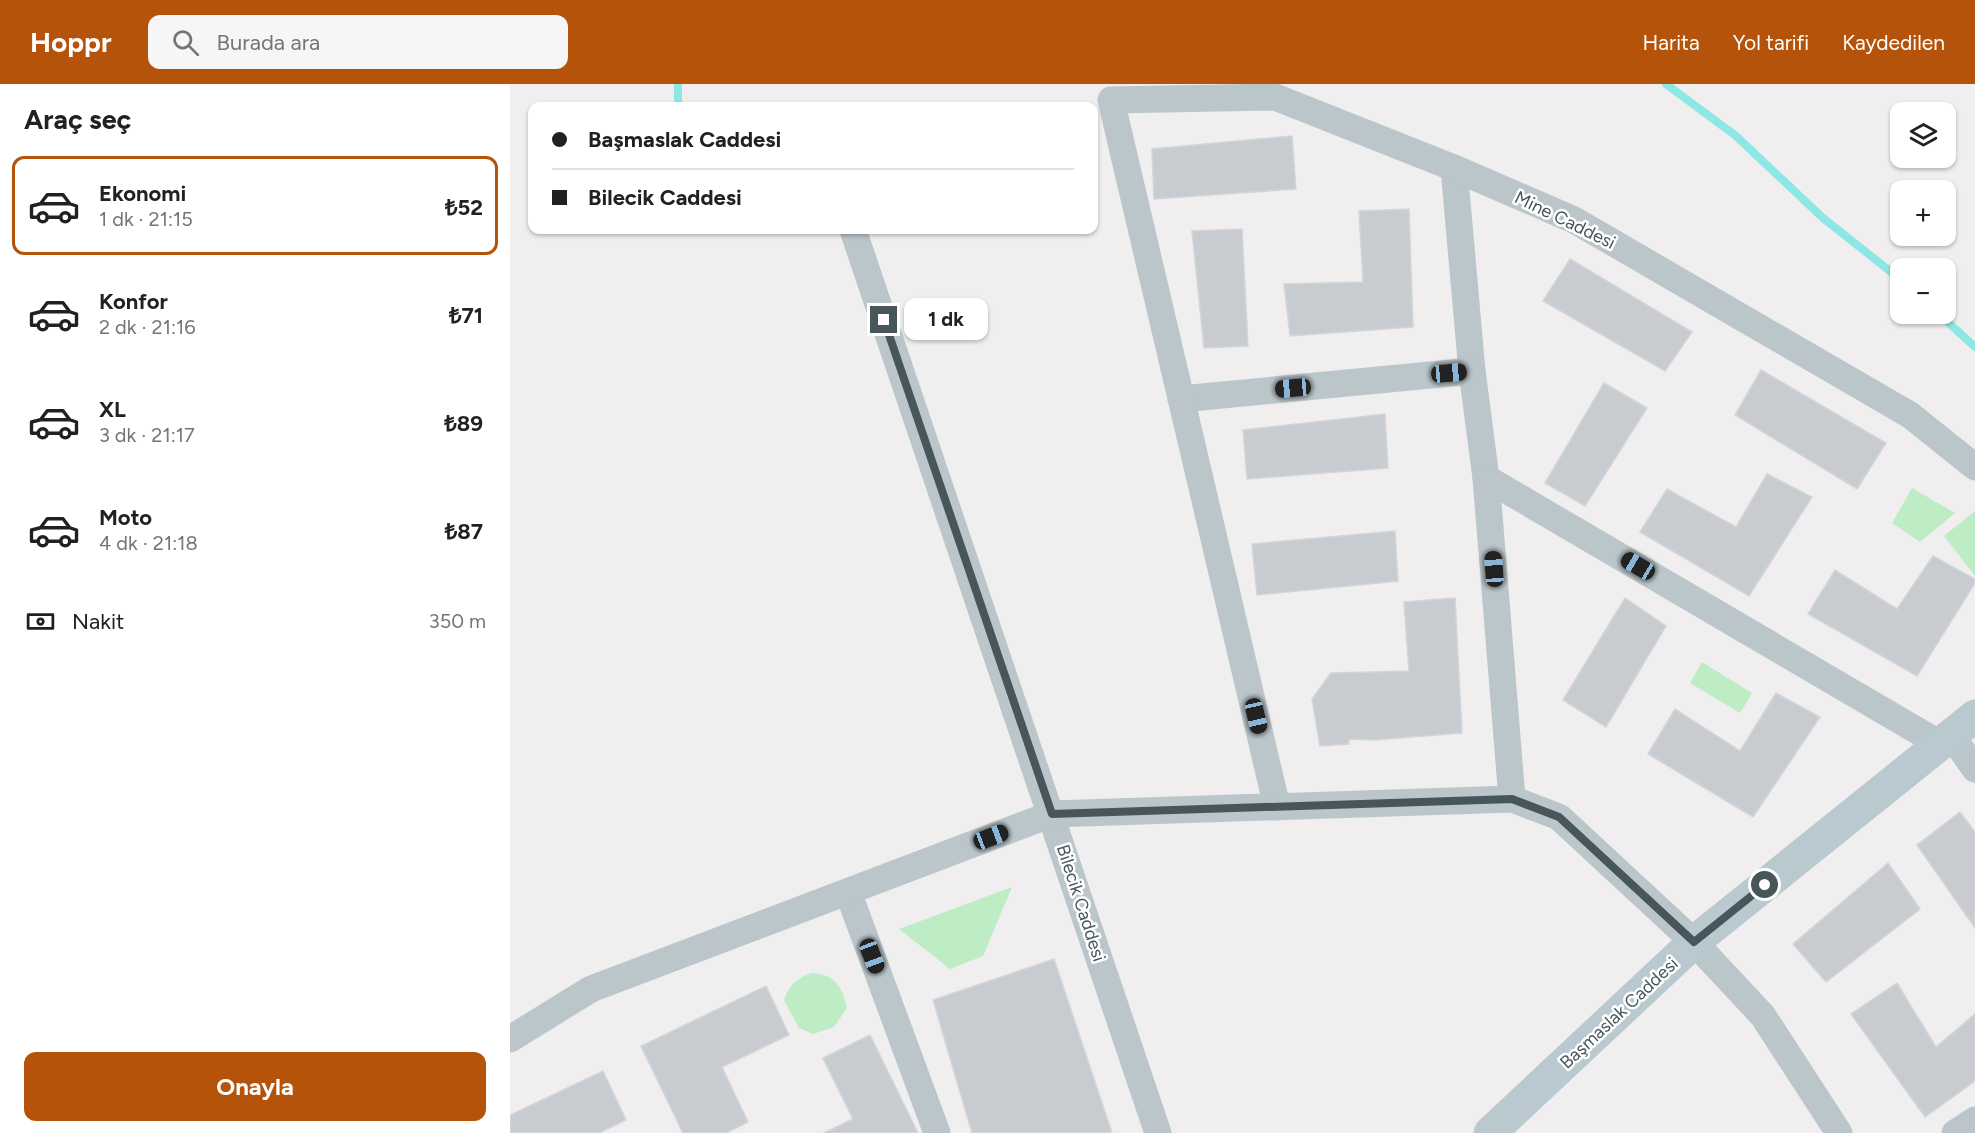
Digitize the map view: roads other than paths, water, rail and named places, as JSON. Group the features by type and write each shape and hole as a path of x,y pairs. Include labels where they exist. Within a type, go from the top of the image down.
{"street":[{"name":"Mine Caddesi","path":"1181,399 1111,100 1275,97 1454,168 1574,220 1910,415 1975,467"},
{"path":"1454,168 1472,371 1486,478 1512,799"},
{"name":"Bilecik Caddesi","path":"854,234 1158,1133"},
{"path":"1277,807 1181,399 1472,371"},
{"path":"1486,478 1955,732 1975,769"},
{"name":"Başmaslak Caddesi","path":"1490,1133 1694,942 1955,732"},
{"path":"510,1039 591,989 1052,814 1512,799 1559,817 1694,942 1763,1016 1839,1133"},
{"path":"848,891 937,1133"},
{"path":"1955,1133 1975,1120"}],"waterway":[{"path":"678,84 678,102"},
{"path":"1666,84 1736,136 1823,218 1890,271"},
{"path":"1950,324 1975,347"}]}
